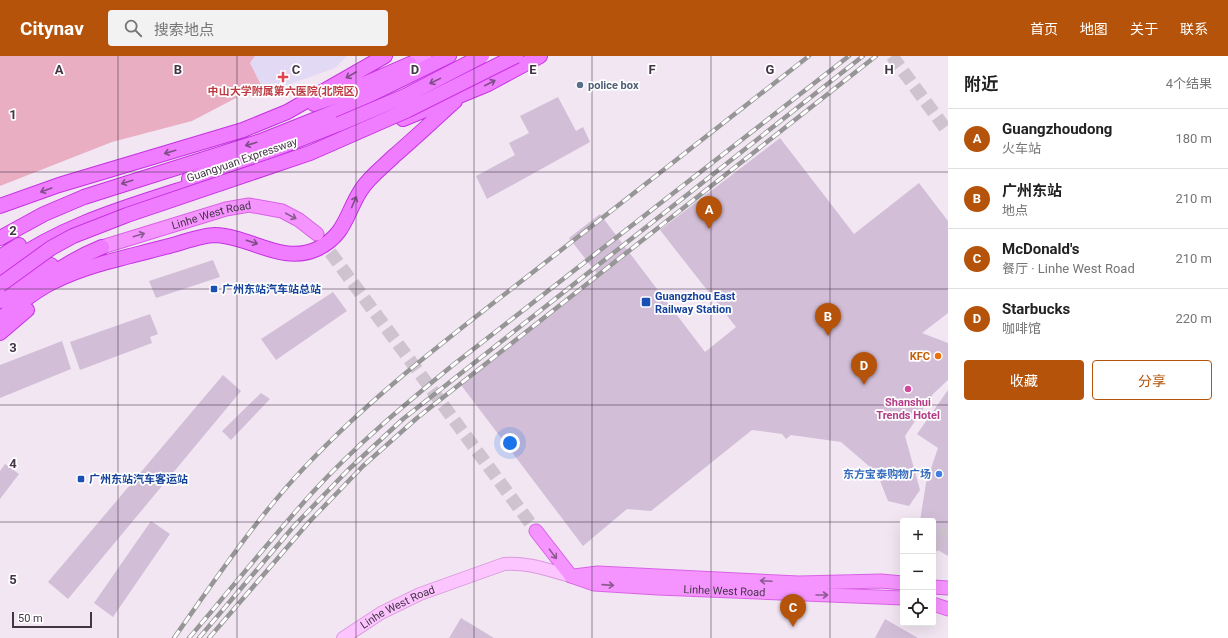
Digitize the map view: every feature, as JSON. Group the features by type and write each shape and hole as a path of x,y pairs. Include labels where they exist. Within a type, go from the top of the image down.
{"highway":[{"path":"272,118 305,102 385,56"},
{"path":"0,238 37,217 84,197 261,141 339,110 449,56"},
{"name":"Guangyuan Expressway","path":"0,257 29,239 74,218 255,157 370,112 482,56"},
{"name":"Guangyuan Expressway","path":"0,284 51,248 73,236 127,215 310,153 408,110 516,56"},
{"path":"0,270 21,254 64,232 133,204 245,169 290,168 488,84 540,56"},
{"path":"0,206 59,184 208,141 337,96 410,64"},
{"path":"287,130 410,64"},
{"path":"0,319 35,292 55,281 81,270 214,235 241,239 290,255 300,255 318,249 340,229 347,220 356,198 369,179 462,95"},
{"path":"0,296 64,232"},
{"path":"0,333 34,305 71,284 214,235"},
{"path":"0,319 60,267 80,256 102,247"},
{"path":"0,301 62,259 81,252 102,247"}],"main road":[{"path":"410,64 425,56"},
{"name":"Linhe West Road","path":"102,247 226,209 250,205 265,206 282,211 299,220 316,234"},
{"path":"536,531 570,576"},
{"name":"Linhe West Road","path":"343,638 381,613 420,594 455,583 504,564 516,563 532,564 594,584 812,595 887,596 900,598"},
{"name":"Linhe West Road","path":"570,576 598,573 799,583 881,581 900,583"},
{"path":"936,587 948,588"},
{"path":"936,605 948,609"}],"shaded area":[{"path":"0,56 255,56 250,63 261,85 192,121 112,142 0,186"},
{"name":"中山大学附属第六医院(北院区)","path":"255,56 347,56 335,68 265,93 250,63"}],"building":[{"path":"558,97 576,131 583,127 590,142 487,199 476,176 515,155 509,143 529,133 520,116"},
{"path":"780,138 854,234 919,183 948,221 948,313 922,333 948,343 948,380 933,394 905,436 920,490 909,506 888,501 877,473 841,442 791,435 786,439 782,434 752,430 651,511 627,509 583,546 461,385 599,276 569,238 600,214 705,352 736,327 660,230"},
{"path":"213,260 220,277 156,298 149,281"},
{"path":"333,292 347,311 276,360 261,339"},
{"path":"150,314 158,334 150,337 152,343 80,370 70,342"},
{"path":"62,341 71,369 0,398 0,365"},
{"path":"223,375 241,391 68,599 48,582"},
{"name":"东方宝泰购物广场","path":"948,390 948,556 936,549 936,518 920,518 926,483 938,448 917,434"},
{"path":"261,393 270,399 231,440 222,431"},
{"path":"5,464 19,474 0,499 0,471"},
{"path":"151,521 170,534 113,617 94,603"},
{"path":"461,618 494,638 449,638"},
{"path":"885,619 918,638 875,638"}],"tunnel":[{"path":"892,56 948,132"},
{"path":"319,237 536,531"},
{"path":"936,544 948,523"}],"railway":[{"path":"174,638 268,509 303,469 356,417 440,345 809,56"},
{"path":"189,638 312,493 380,426 453,365 849,56"},
{"path":"199,638 294,526 348,470 403,419 863,56"},
{"path":"209,638 309,522 363,466 417,418 876,56"}],"place":[{"name":"中山大学附属第六医院(北院区)","path":"283,77"},
{"name":"police box","path":"580,85"},
{"name":"Guangzhoudong","path":"709,229"},
{"name":"广州东站汽车站总站","path":"214,289"},
{"name":"Guangzhou East Railway Station","path":"646,302"},
{"name":"广州东站","path":"828,336"},
{"name":"KFC","path":"938,356"},
{"name":"Starbucks","path":"864,385"},
{"name":"Shanshui Trends Hotel","path":"908,389"},
{"name":"东方宝泰购物广场","path":"939,474"},
{"name":"广州东站汽车客运站","path":"81,479"},
{"name":"McDonald's","path":"793,627"}]}
